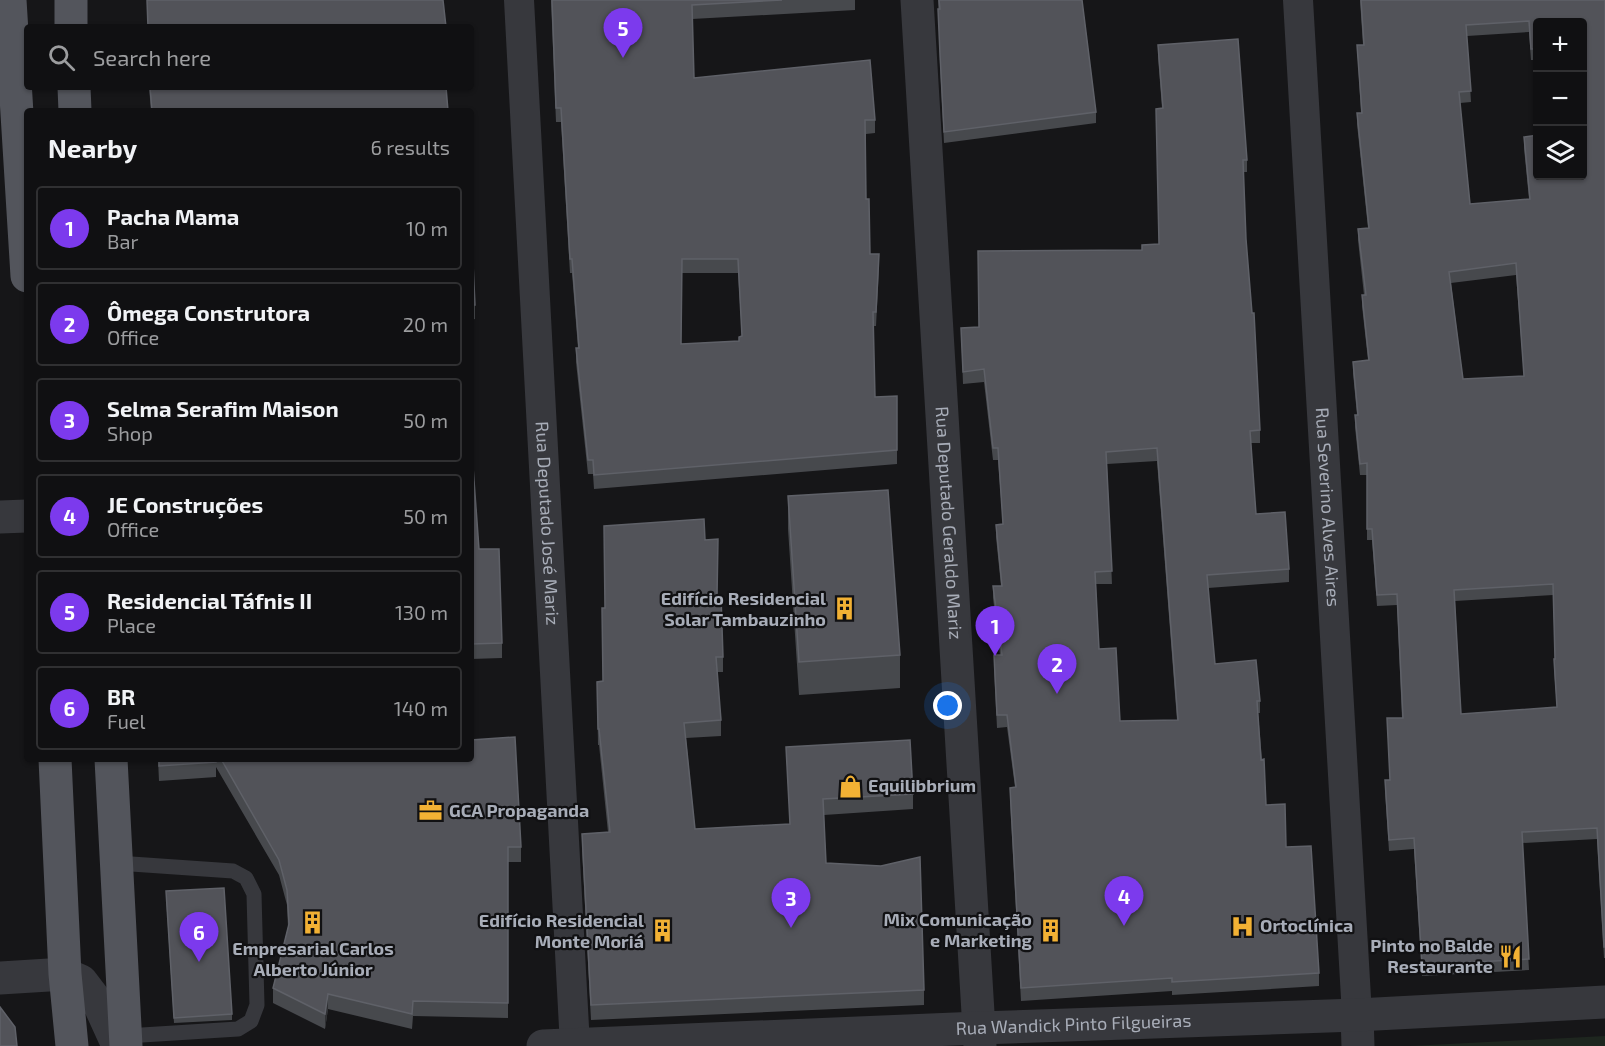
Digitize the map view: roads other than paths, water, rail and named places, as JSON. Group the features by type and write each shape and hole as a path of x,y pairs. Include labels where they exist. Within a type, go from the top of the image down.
{"main road":[{"path":"10,0 24,227"},
{"path":"71,0 71,24"},
{"path":"74,90 75,108"},
{"path":"55,762 65,974 72,1046"},
{"path":"111,762 125,1043"}],"street":[{"name":"Rua Deputado José Mariz","path":"519,0 575,1046"},
{"name":"Rua Deputado Geraldo Mariz","path":"917,0 979,1037"},
{"name":"Rua Severino Alves Aires","path":"1298,0 1358,1030"},
{"path":"0,517 24,516"},
{"path":"0,978 65,974 81,981 100,1006 115,1039 125,1043"},
{"name":"Rua Wandick Pinto Filgueiras","path":"543,1046 1358,1030 1605,1002"}],"lane":[{"path":"117,863 234,871 246,878 254,894 257,1005 251,1021 238,1029 125,1043"}],"place":[{"name":"Residencial Táfnis II","path":"623,58"},
{"name":"Edifício Residencial Solar Tambauzinho","path":"844,609"},
{"name":"Pacha Mama","path":"995,656"},
{"name":"Ômega Construtora","path":"1057,694"},
{"name":"Equilibbrium","path":"850,786"},
{"name":"GCA Propaganda","path":"431,811"},
{"name":"Empresarial Carlos Alberto Júnior","path":"313,923"},
{"name":"JE Construções","path":"1124,926"},
{"name":"Ortoclínica","path":"1242,926"},
{"name":"Selma Serafim Maison","path":"791,928"},
{"name":"Mix Comunicação e Marketing","path":"1050,930"},
{"name":"Edifício Residencial Monte Moriá","path":"662,931"},
{"name":"Pinto no Balde Restaurante","path":"1511,956"},
{"name":"BR","path":"199,962"}]}
